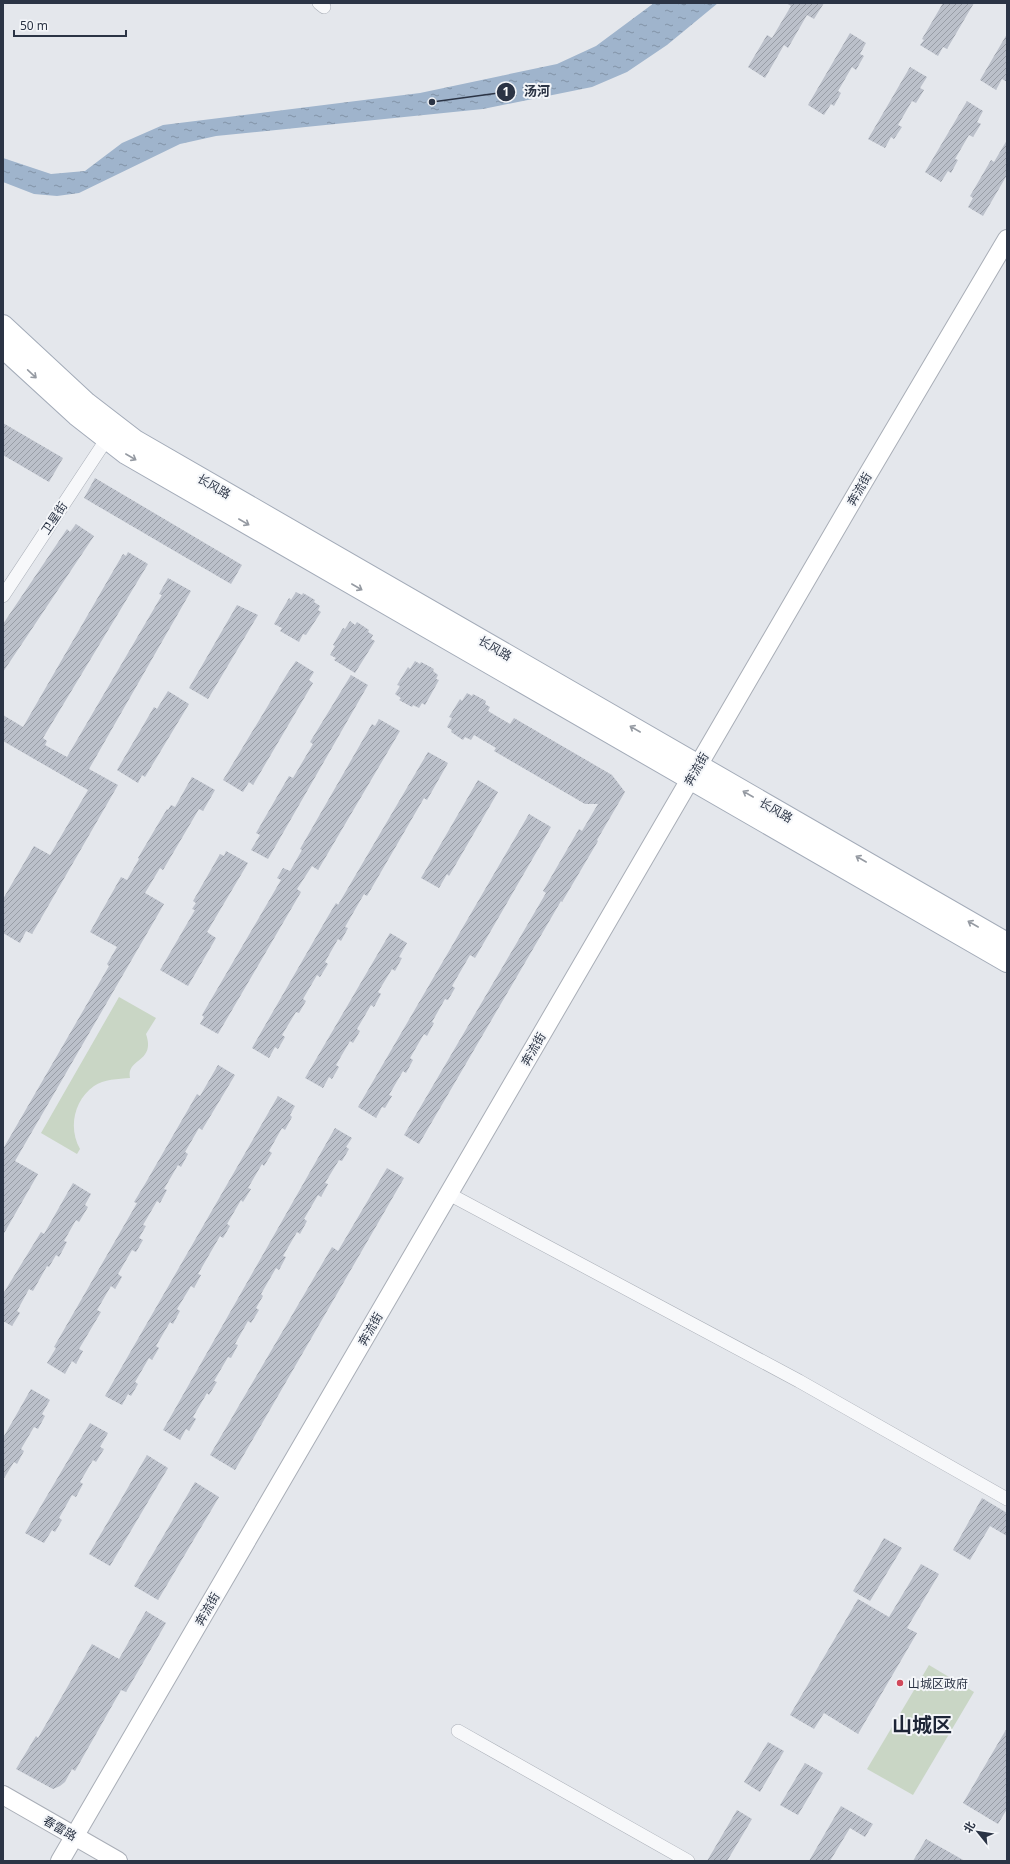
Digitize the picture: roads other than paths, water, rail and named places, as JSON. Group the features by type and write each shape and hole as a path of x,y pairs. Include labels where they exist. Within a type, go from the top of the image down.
{"main road":[{"name":"长风路","path":"3,325 86,403 135,440 694,772 1007,962"},
{"name":"长风路","path":"3,348 76,415 106,440 126,454 694,772 1007,943"}],"street":[{"name":"奔流街","path":"60,1861 694,772 1007,239"},
{"name":"卫星街","path":"3,596 106,440"},
{"path":"449,1194 799,1381 1007,1499"},
{"path":"458,1731 688,1861"},
{"name":"春雷路","path":"3,1795 118,1861"}],"water":[{"path":"654,3 718,3 667,45 627,72 592,87 483,109 216,136 180,144 79,193 57,196 34,194 3,182 3,158 51,174 85,171 122,143 163,125 420,93 557,64 596,46"}],"place":[{"name":"汤河","path":"432,102"},
{"name":"山城区政府","path":"900,1683"}],"district":[{"name":"山城区","path":"922,1724"}]}
